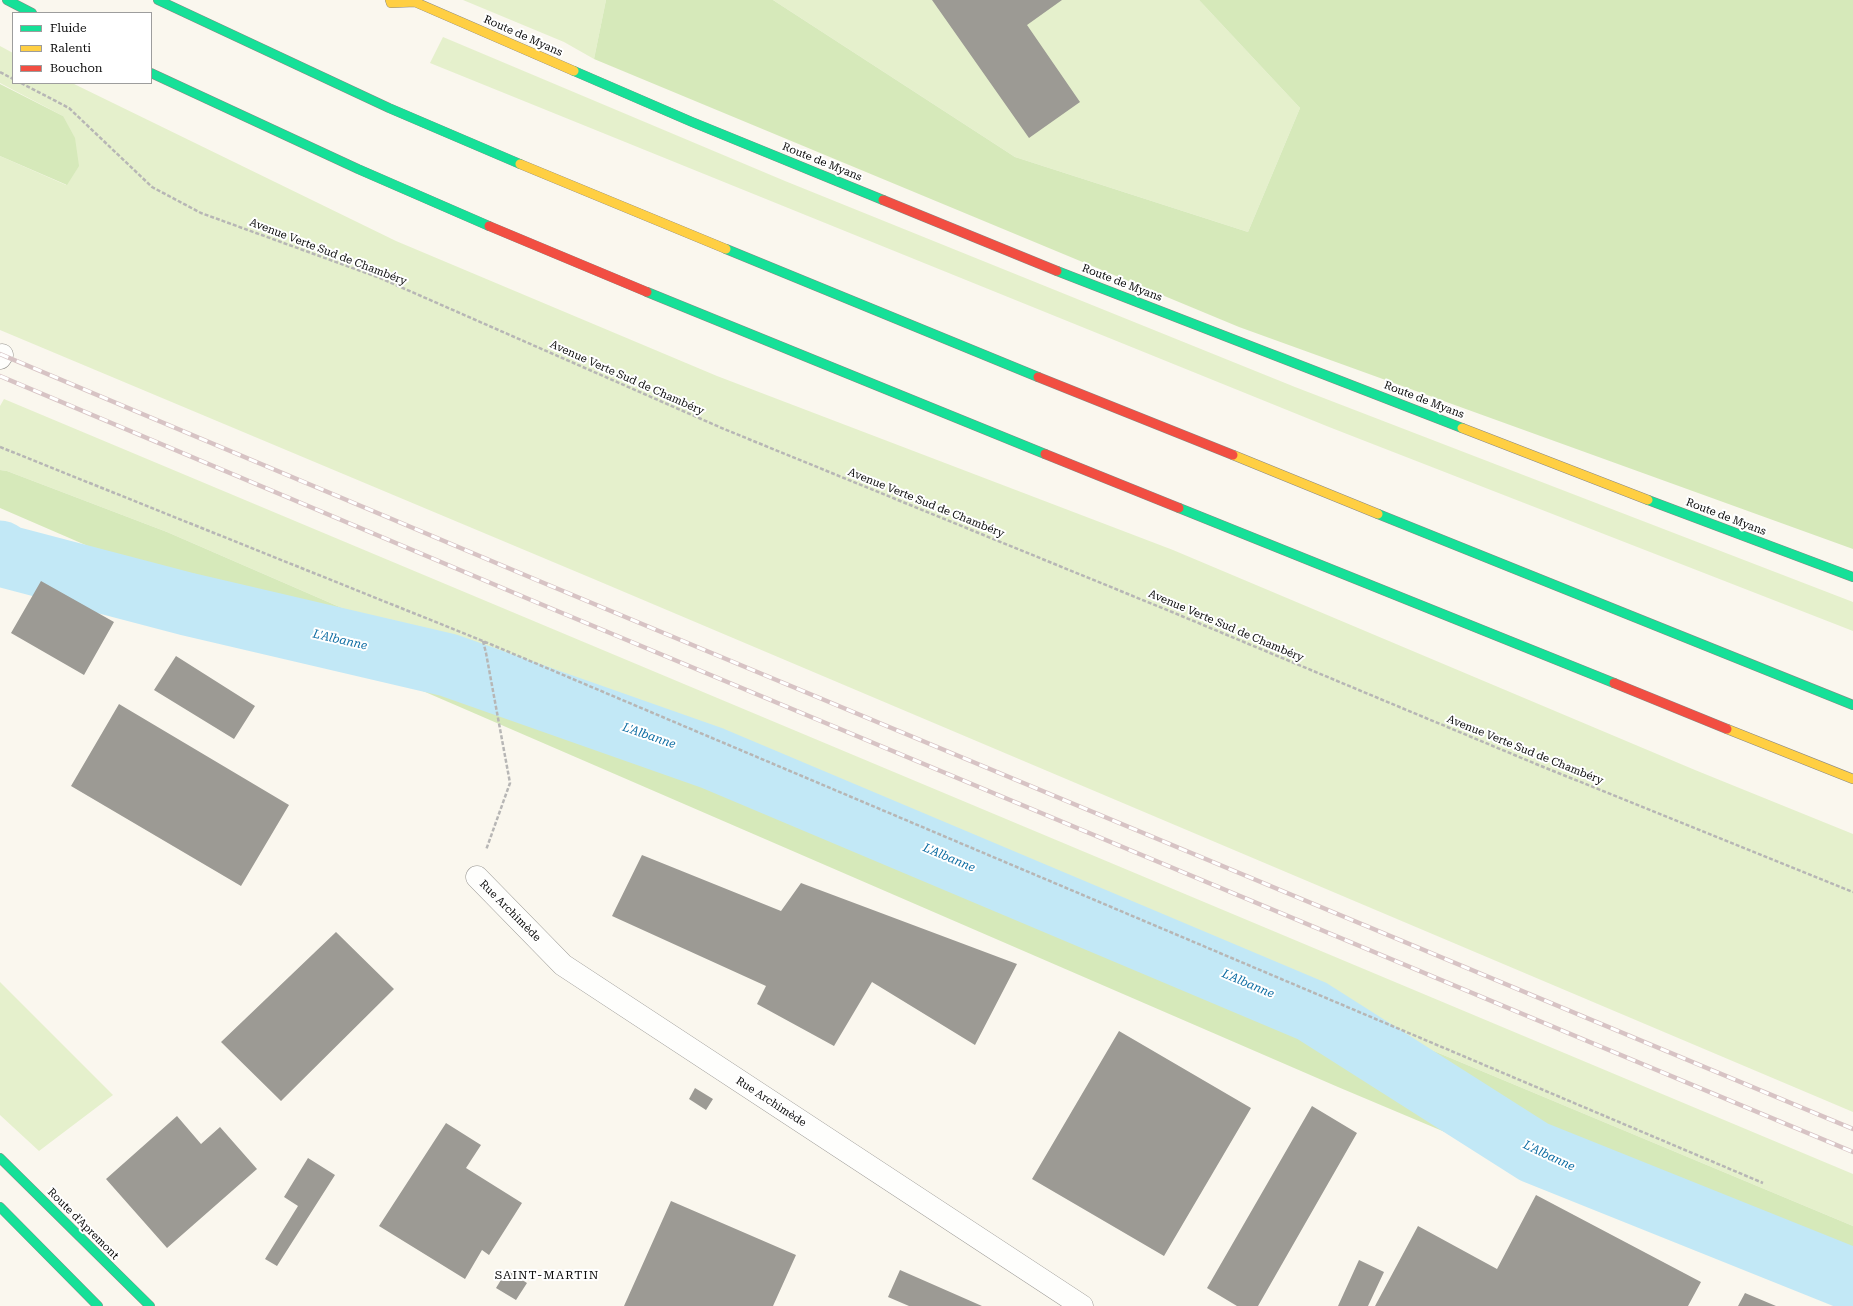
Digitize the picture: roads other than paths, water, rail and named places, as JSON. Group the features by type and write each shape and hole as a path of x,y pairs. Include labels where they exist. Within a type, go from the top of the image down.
{"main road":[{"path":"6,0 30,12"},
{"path":"158,0 389,108 588,193 1036,376 1853,705"},
{"name":"Route de Myans","path":"390,0 391,3 415,2 692,122 1042,265 1733,533 1853,577"},
{"path":"152,73 358,169 542,249 1019,444 1853,780"},
{"name":"Route d'Apremont","path":"0,1158 150,1306"},
{"path":"0,1207 98,1306"}],"street":[{"name":"Rue Archimède","path":"477,877 563,965 1082,1306"}],"waterway":[{"name":"L'Albanne","path":"0,552 8,557 187,604 448,665 712,758 1312,1011 1534,1152 1853,1280"}],"railway":[{"path":"0,354 539,581 1853,1129"},
{"path":"0,376 531,600 1853,1152"}],"district":[{"name":"SAINT-MARTIN","path":"547,1275"}]}
